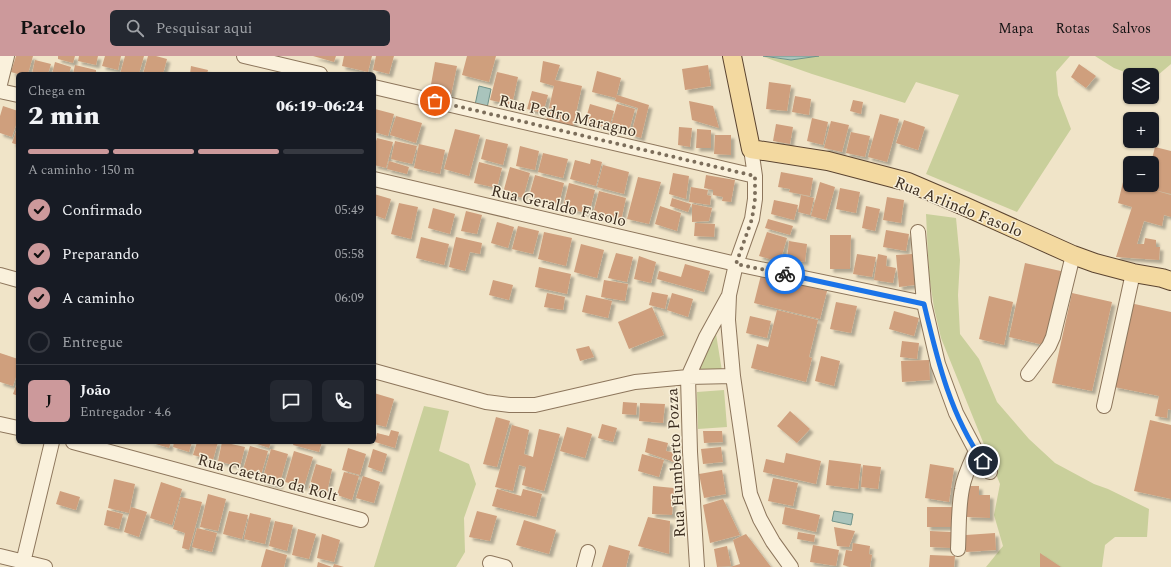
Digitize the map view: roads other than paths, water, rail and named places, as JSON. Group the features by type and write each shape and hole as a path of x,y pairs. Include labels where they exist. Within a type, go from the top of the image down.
{"main road":[{"path":"732,56 750,149"},
{"name":"Rua Arlindo Fasolo","path":"750,149 828,161 908,182 1073,255 1095,263 1133,273 1168,278"}],"street":[{"path":"0,84 7,56"},
{"path":"244,56 272,68 304,72"},
{"name":"Rua Pedro Maragno","path":"376,87 755,176"},
{"path":"0,91 16,95"},
{"path":"750,149 755,176 755,199 752,219 736,264 729,295 728,320 733,376 750,494 760,519 790,567"},
{"name":"Rua Geraldo Fasolo","path":"376,179 736,264 924,304"},
{"path":"918,232 924,304 938,364 956,413 976,451 990,472"},
{"path":"1028,374 1049,346 1053,337 1073,255"},
{"path":"1104,406 1133,273"},
{"path":"0,275 16,279"},
{"name":"Rua Humberto Pozza","path":"697,567 690,452 688,377 706,337 729,295"},
{"path":"376,372 486,402 510,405 536,405 634,382 688,377 733,376"},
{"path":"0,424 16,428"},
{"path":"23,564 52,444"},
{"name":"Rua Caetano da Rolt","path":"80,444 361,520"},
{"path":"958,549 959,509 962,488 966,473 976,451"},
{"path":"584,567 588,552"},
{"path":"0,556 23,564 45,567"},
{"path":"490,563 505,567"}],"water":[{"path":"763,56 819,56 791,60"},
{"path":"479,86 491,89 487,108 475,105"},
{"path":"834,511 853,514 851,525 832,521"}]}
